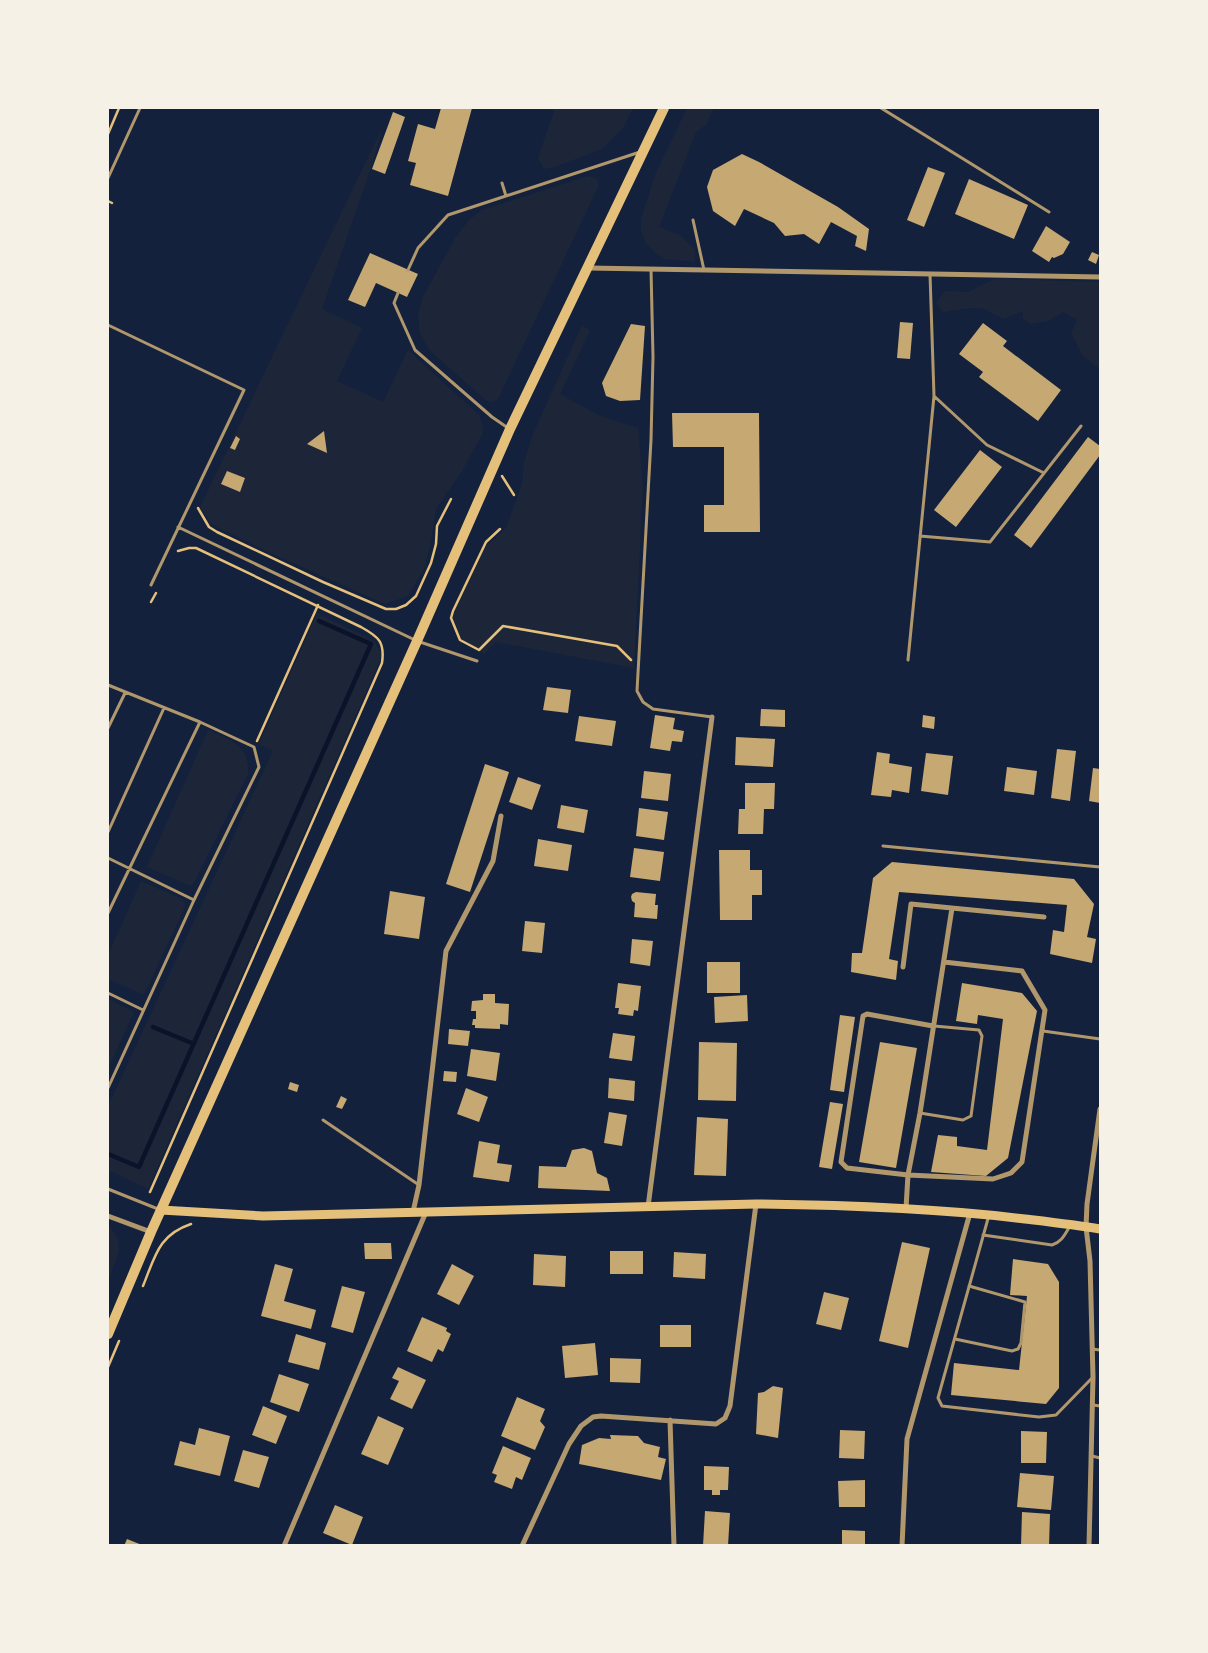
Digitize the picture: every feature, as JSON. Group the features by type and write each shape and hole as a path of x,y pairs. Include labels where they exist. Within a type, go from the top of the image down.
{"highway":[{"path":"108,1334 151,1232 417,641 510,429 664,108"}],"main road":[{"path":"161,1210 263,1216 756,1204 906,1208 970,1212 1100,1229"}],"street":[{"path":"587,268 1100,277"},
{"path":"648,1207 712,717"},
{"path":"413,1212 419,1185 446,950 493,861 501,816"},
{"path":"903,967 911,904 1044,916"},
{"path":"906,1208 908,1175 920,1113 952,908"},
{"path":"933,1026 867,1014 863,1016 841,1162 847,1168 908,1175 993,1179 1011,1173 1022,1162 1045,1010 1022,971 944,962"},
{"path":"1089,1546 1093,1377 1090,1262 1086,1226 1087,1204 1100,1109"},
{"path":"522,1546 558,1464 569,1444 581,1426 594,1417 716,1424 728,1413 756,1204"},
{"path":"284,1546 426,1212"},
{"path":"902,1546 907,1439 970,1212"},
{"path":"108,1216 151,1232"},
{"path":"670,1420 674,1546"}],"lane":[{"path":"108,178 140,108"},
{"path":"881,108 1049,212"},
{"path":"408,270 418,248 448,215 643,151"},
{"path":"502,183 506,196"},
{"path":"693,220 704,270"},
{"path":"651,269 653,357 651,440 637,691 643,702 660,711 712,717"},
{"path":"908,660 934,396 930,274"},
{"path":"398,293 394,303 415,350 492,418 510,429"},
{"path":"108,325 244,390 151,584"},
{"path":"934,396 987,445 1044,473"},
{"path":"920,536 990,542 1081,426"},
{"path":"178,527 417,641 477,661"},
{"path":"108,685 200,722 254,747 259,767 142,1010 108,1088"},
{"path":"108,728 125,692"},
{"path":"108,832 164,708"},
{"path":"108,913 200,722"},
{"path":"883,846 1100,867"},
{"path":"108,858 194,900"},
{"path":"108,993 142,1010"},
{"path":"920,1113 963,1120 971,1116 982,1036 980,1030 933,1026"},
{"path":"1043,1031 1100,1039"},
{"path":"323,1120 419,1185"},
{"path":"108,1189 161,1210"},
{"path":"989,1215 938,1398 942,1406 1040,1417 1056,1415 1093,1377"},
{"path":"983,1236 1052,1245 1062,1239 1071,1225"},
{"path":"955,1339 1012,1351 1018,1349 1021,1343 1025,1302 969,1286"},
{"path":"1092,1349 1100,1350"},
{"path":"1093,1405 1100,1406"},
{"path":"1092,1456 1100,1458"}],"path":[{"path":"108,134 119,108"},
{"path":"108,201 112,203"},
{"path":"199,503 198,507 206,521 217,532 386,609 396,609 406,606 416,596 431,563 436,544 437,526 452,499"},
{"path":"500,529 486,542 453,611 451,618 460,640 478,650 503,626 617,646 638,667"},
{"path":"150,1192 382,663 384,647 379,639 361,627 196,548 178,550 174,554"},
{"path":"151,602 158,587"},
{"path":"254,747 322,596"},
{"path":"139,1294 161,1244 178,1229 190,1224 200,1224"},
{"path":"108,1367 119,1340"}],"shaded area":[{"path":"555,108 633,108 623,128 602,149 555,167 544,169 538,158"},
{"path":"687,108 714,108 706,125 696,132 659,227 680,235 695,250 695,262 665,259 654,252 646,243 641,231 641,219 655,175"},
{"path":"383,126 374,159 322,309 362,328 337,381 383,402 408,350 479,415 483,427 483,433 462,471 436,509 430,547 424,569 408,596 385,604 211,524 200,507"},
{"path":"588,176 596,178 598,187 498,399 492,402 487,401 430,351 420,334 418,315 423,297 455,238 469,220 482,210"},
{"path":"994,279 1100,282 1100,369 1083,356 1071,333 1077,320 1063,312 1048,321 1031,324 1023,319 1023,311 1003,319 982,308 943,312 936,302 945,291 968,292"},
{"path":"582,325 590,331 560,394 600,416 638,428 643,487 634,668 496,642 484,654 461,638 451,618 481,551 506,528 522,484 524,462 533,434"},
{"path":"317,613 375,642 381,653 380,660 148,1189 108,1170 108,1106 273,751 259,744"},
{"path":"208,730 231,741 242,750 248,764 248,774 194,883 190,886 147,867"},
{"path":"141,881 180,898 184,902 185,907 144,995 108,979 108,955"},
{"path":"108,999 134,1012 108,1069"},
{"path":"108,1226 118,1239 119,1245 117,1258 108,1279"}],"building":[{"path":"441,108 472,108 448,196 410,185 416,163 408,161 418,124 435,129"},
{"path":"393,112 405,117 385,174 372,169"},
{"path":"742,154 838,207 869,229 866,251 855,246 857,236 831,222 819,244 804,234 785,236 774,223 744,209 735,226 713,211 707,187 713,170"},
{"path":"928,167 945,173 924,227 907,220"},
{"path":"969,179 1028,205 1014,239 955,214"},
{"path":"1046,226 1070,242 1063,254 1052,257 1049,262 1032,251"},
{"path":"1092,252 1099,255 1096,264 1088,260"},
{"path":"370,253 418,274 407,297 376,283 365,307 348,300"},
{"path":"900,322 913,323 910,359 897,358"},
{"path":"983,323 1007,341 1003,346 1061,390 1038,421 979,377 983,372 959,354"},
{"path":"631,324 645,326 640,400 620,401 606,396 602,383"},
{"path":"672,413 759,413 760,532 704,532 704,505 724,505 724,447 673,447"},
{"path":"324,431 327,453 307,444"},
{"path":"236,436 240,439 235,450 230,448"},
{"path":"1088,437 1100,446 1100,455 1031,548 1014,535"},
{"path":"980,450 1002,467 956,527 934,510"},
{"path":"227,471 245,478 240,492 221,484"},
{"path":"547,687 571,690 568,713 543,710"},
{"path":"761,709 785,710 785,727 760,726"},
{"path":"655,715 675,718 673,729 684,731 682,742 672,741 670,751 650,748"},
{"path":"923,715 935,717 934,729 922,727"},
{"path":"579,716 616,721 612,746 575,741"},
{"path":"736,737 775,739 773,767 735,765"},
{"path":"1057,749 1076,751 1070,801 1051,798"},
{"path":"877,752 890,754 889,763 912,767 909,793 892,790 891,797 871,795"},
{"path":"926,753 953,756 948,795 921,791"},
{"path":"485,764 509,772 470,892 446,884"},
{"path":"1007,767 1037,771 1034,795 1004,791"},
{"path":"1093,768 1100,769 1100,803 1089,801"},
{"path":"644,771 671,774 668,801 641,798"},
{"path":"518,777 541,785 532,810 509,802"},
{"path":"745,783 775,783 774,809 764,809 763,834 738,834 739,809 745,809"},
{"path":"561,805 588,810 584,833 557,828"},
{"path":"639,808 668,812 664,840 636,836"},
{"path":"538,839 572,845 568,871 534,866"},
{"path":"634,848 664,852 660,881 630,877"},
{"path":"719,850 750,850 750,870 762,870 762,895 752,895 752,920 720,920"},
{"path":"892,862 1074,879 1094,904 1087,937 1096,939 1092,963 1050,954 1053,930 1064,932 1067,905 899,892 889,959 898,961 896,980 851,972 852,953 862,953 873,878"},
{"path":"390,891 425,897 419,939 384,934"},
{"path":"636,892 656,894 655,905 658,905 657,919 634,917 635,903 631,897"},
{"path":"525,921 545,923 542,953 522,951"},
{"path":"632,939 653,941 650,966 630,963"},
{"path":"707,962 740,962 740,993 707,993"},
{"path":"618,983 641,986 638,1011 634,1010 633,1016 618,1014 619,1008 615,1008"},
{"path":"962,983 1022,993 1037,1011 1008,1158 986,1176 931,1172 938,1135 957,1137 957,1146 987,1150 1003,1019 978,1015 977,1024 956,1021"},
{"path":"483,994 495,994 495,1003 509,1004 508,1025 500,1024 500,1029 475,1028 475,1025 472,1025 473,1019 476,1019 476,1011 471,1011 472,1001 483,1000"},
{"path":"747,995 748,1021 715,1023 714,997"},
{"path":"840,1015 855,1017 844,1092 830,1090"},
{"path":"449,1029 470,1031 468,1046 448,1044"},
{"path":"613,1033 635,1036 632,1061 609,1058"},
{"path":"699,1042 737,1043 736,1101 698,1100"},
{"path":"880,1042 917,1048 896,1168 859,1162"},
{"path":"471,1049 500,1053 496,1081 467,1076"},
{"path":"444,1071 457,1072 456,1082 443,1081"},
{"path":"609,1078 635,1081 634,1101 608,1098"},
{"path":"290,1082 299,1085 297,1092 288,1089"},
{"path":"466,1088 488,1097 479,1122 457,1114"},
{"path":"341,1096 347,1099 342,1109 336,1107"},
{"path":"830,1102 843,1104 832,1169 819,1167"},
{"path":"609,1112 627,1115 622,1146 604,1143"},
{"path":"697,1117 728,1119 726,1176 694,1175"},
{"path":"479,1141 500,1145 497,1163 512,1165 509,1182 473,1177"},
{"path":"584,1148 592,1151 597,1173 607,1178 610,1191 538,1188 539,1166 566,1167 572,1150"},
{"path":"902,1242 930,1248 908,1348 879,1341"},
{"path":"364,1243 391,1243 392,1259 365,1259"},
{"path":"610,1251 643,1251 643,1274 610,1274"},
{"path":"674,1252 706,1254 705,1279 673,1277"},
{"path":"534,1254 566,1256 565,1287 533,1285"},
{"path":"1013,1259 1048,1264 1059,1282 1059,1388 1046,1404 951,1395 954,1363 1019,1370 1027,1296 1010,1295"},
{"path":"275,1264 293,1269 284,1301 316,1310 311,1329 261,1316"},
{"path":"452,1264 474,1276 459,1305 437,1294"},
{"path":"342,1286 365,1292 353,1333 331,1327"},
{"path":"824,1292 849,1298 841,1330 816,1324"},
{"path":"422,1317 447,1328 446,1331 451,1334 443,1352 438,1349 432,1362 407,1351"},
{"path":"660,1325 691,1325 691,1347 660,1347"},
{"path":"296,1334 326,1343 319,1370 288,1362"},
{"path":"595,1343 598,1375 565,1378 562,1346"},
{"path":"610,1358 641,1359 640,1383 610,1382"},
{"path":"398,1367 426,1380 412,1409 390,1399 399,1381 392,1378"},
{"path":"279,1374 309,1384 299,1412 270,1402"},
{"path":"773,1386 783,1388 778,1438 756,1434 758,1393 764,1392"},
{"path":"517,1397 545,1409 540,1421 545,1427 535,1450 501,1436"},
{"path":"263,1406 287,1416 276,1444 252,1435"},
{"path":"378,1416 404,1428 388,1465 361,1454"},
{"path":"199,1428 230,1436 220,1476 174,1465 180,1441 195,1445"},
{"path":"840,1430 865,1431 864,1459 839,1458"},
{"path":"1021,1431 1047,1432 1046,1463 1021,1463"},
{"path":"610,1435 638,1436 644,1443 660,1447 658,1457 666,1459 661,1480 579,1464 582,1445 599,1438 611,1439"},
{"path":"503,1446 531,1458 522,1480 516,1477 512,1489 494,1482 497,1475 492,1473"},
{"path":"243,1450 269,1457 259,1488 234,1481"},
{"path":"704,1466 729,1467 728,1490 720,1490 720,1495 712,1495 712,1490 704,1490"},
{"path":"1020,1473 1054,1476 1051,1510 1017,1507"},
{"path":"865,1480 865,1507 839,1507 838,1481"},
{"path":"335,1505 363,1517 352,1545 323,1533"},
{"path":"705,1511 730,1513 728,1546 703,1546"},
{"path":"1022,1512 1050,1514 1049,1546 1021,1546"},
{"path":"842,1530 865,1531 865,1546 842,1546"},
{"path":"127,1539 142,1545 142,1546 124,1546"}],"waterway":[{"path":"108,1154 139,1167 371,644 319,621"},
{"path":"153,1027 194,1044"}]}
